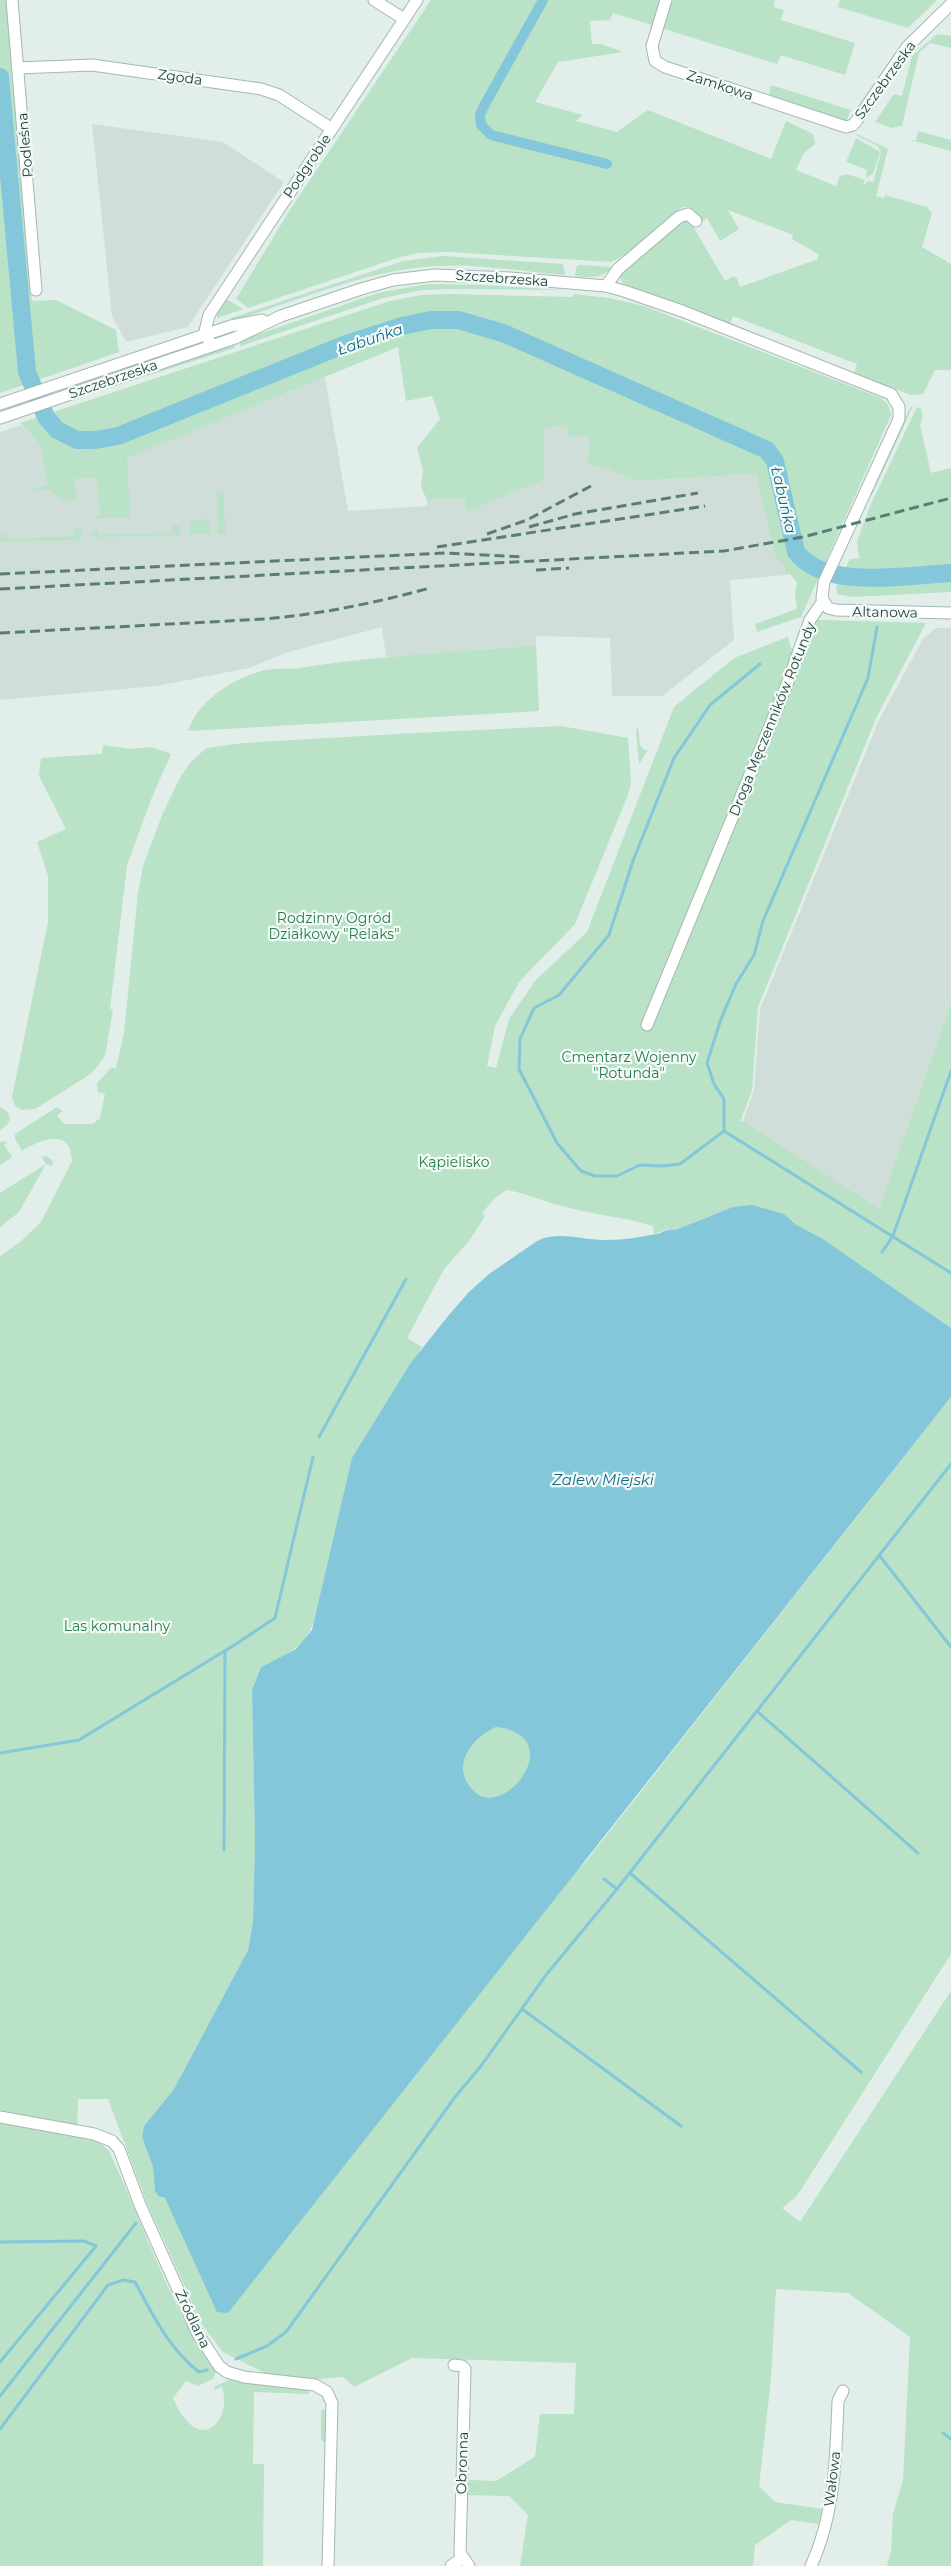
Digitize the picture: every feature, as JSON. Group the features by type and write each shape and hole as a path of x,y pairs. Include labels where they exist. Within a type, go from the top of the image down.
{"street":[{"name":"Podleśna","path":"12,0 36,290"},
{"path":"374,0 404,19"},
{"name":"Podgroble","path":"207,335 206,326 209,315 417,0"},
{"name":"Zamkowa","path":"666,0 653,40 652,52 655,61 665,67 846,127"},
{"name":"Szczebrzeska","path":"846,127 853,125 857,120 902,54 951,4"},
{"name":"Zgoda","path":"18,68 92,65 256,88 279,95 332,129"},
{"path":"696,221 688,214 679,217 618,269 606,286 665,304 887,391 894,398 898,407 899,419 824,582 821,594 823,601"},
{"name":"Szczebrzeska","path":"0,418 235,338 281,316 374,285 424,276 473,275 606,286"},
{"name":"Szczebrzeska","path":"5,403 231,326 281,316"},
{"path":"207,335 210,346"},
{"name":"Altanowa","path":"823,601 828,608 836,610 951,613"},
{"name":"Droga Męczenników Rotundy","path":"647,1025 786,687 810,620 823,601"},
{"name":"Źródlana","path":"0,2117 94,2134 112,2141 119,2150 140,2205 198,2334 219,2366 236,2375 315,2385 327,2392 332,2403 328,2566"},
{"name":"Obronna","path":"454,2365 462,2366 465,2369 460,2553 465,2562"},
{"name":"Wałowa","path":"811,2566 825,2528 831,2498 835,2472 838,2401 843,2391"},
{"path":"451,2566 465,2562"}],"shaded area":[{"path":"92,124 223,142 284,182 188,327 126,342 112,316"},
{"path":"325,377 348,511 427,506 427,500 465,498 466,512 544,480 544,428 568,427 591,436 588,464 605,468 637,481 756,474 774,554 786,570 786,575 730,580 734,640 662,696 612,696 610,638 536,636 536,645 386,657 382,627 285,653 249,668 157,686 0,700 0,432 21,425 40,445 43,458 126,458"},
{"path":"936,628 951,628 951,1003 879,1210 743,1121 754,1090 760,1009 879,720 923,639"}],"green space":[{"path":"0,0 6,0 32,301 56,300 116,330 119,352 0,393"},
{"path":"431,0 775,0 773,7 784,10 781,20 855,43 845,75 781,55 777,64 613,13 610,20 590,21 592,44 601,44 623,52 558,62 535,102 583,115 576,121 617,132 648,110 771,159 786,121 813,134 815,144 803,154 796,170 836,186 840,176 847,174 865,180 864,186 867,181 873,182 881,152 878,146 857,134 888,149 876,196 884,198 885,195 927,207 932,213 922,247 951,264 951,370 935,370 923,394 911,395 854,373 857,364 733,316 730,324 624,284 620,278 621,272 682,219 700,218 688,207 682,207 626,254 611,262 448,252 418,253 397,258 248,308 236,299 291,208","holes":["728,210 793,235 792,239 818,254 818,259 740,287 737,278 733,276 725,281 694,228 707,218 720,241 739,229"]},
{"path":"840,0 937,0 908,28 838,7"},
{"path":"937,34 951,36 951,48 930,43 919,53 902,126 892,128 875,122 894,94 902,96 912,56"},
{"path":"771,85 851,110 846,122 772,97 769,93"},
{"path":"918,131 951,140 951,151 910,140 916,140"},
{"path":"856,138 880,152 873,174 866,178 867,170 846,162"},
{"path":"443,256 563,264 565,275 451,265 409,269 357,280 232,321 231,318 403,261"},
{"path":"579,265 614,267 596,276 575,276 576,267"},
{"path":"427,284 564,290 423,290 383,298 241,346 239,341 378,293"},
{"path":"574,294 609,298 644,306 881,398 888,404 891,415 801,617 757,632 755,624 797,609 795,593 797,582 790,574 786,575 786,570 774,554 756,474 637,481 605,468 588,464 590,436 568,436 567,427 544,428 544,480 466,512 465,498 427,500 421,487 423,470 417,448 440,419 432,396 406,401 398,347 127,458 130,515 127,518 93,518 100,516 99,500 95,499 98,496 97,477 74,479 77,501 58,500 57,494 52,494 52,489 32,491 48,484 40,445 20,423 390,301 421,295 573,297"},
{"path":"226,299 243,309 217,318 218,311"},
{"path":"233,343 235,348 83,396 83,395"},
{"path":"913,406 872,495 869,497 910,408"},
{"path":"917,407 921,409 923,415 920,425 931,473 951,468 951,592 852,597 837,594 836,587 850,559 859,558 857,541 871,504"},
{"path":"217,492 224,492 225,534 218,534"},
{"path":"203,519 209,522 210,534 190,534 191,521"},
{"path":"173,524 180,527 180,535 94,537 92,533 97,528 98,535 173,533"},
{"path":"75,529 81,530 83,533 82,537 76,540 0,542 1,533 6,534 7,539 75,536"},
{"path":"818,620 926,623 877,716 758,1007 752,1091 740,1122 743,1121 879,1209 951,1003 951,1328 823,1239 795,1224 784,1214 709,1216 675,1230 668,1229 654,1234 653,1226 559,1205 514,1191 506,1190 494,1199 482,1213 485,1216 469,1241 444,1269 407,1338 422,1347 393,1395 310,1631 298,1646 261,1667 252,1690 255,1841 253,1922 248,1950 174,2089 144,2126 142,2137 153,2167 155,2191 158,2196 165,2198 584,1864 951,1397 951,1954 797,2196 782,2208 800,2222 951,1991 951,2566 887,2566 891,2552 893,2514 903,2480 910,2337 848,2293 776,2289 771,2379 759,2486 775,2502 822,2509 819,2524 791,2520 755,2545 753,2566 520,2566 528,2515 509,2496 468,2495 468,2480 496,2481 535,2457 540,2414 574,2414 576,2363 412,2358 354,2387 343,2377 307,2380 267,2374 223,2352 203,2326 147,2203 108,2099 78,2099 77,2136 99,2142 109,2151 184,2320 216,2372 213,2379 198,2386 186,2381 173,2398 183,2416 200,2430 208,2429 215,2425 223,2409 224,2398 222,2387 215,2390 214,2387 229,2380 308,2389 309,2394 254,2392 253,2464 264,2464 263,2566 0,2566 0,1256 19,1243 41,1222 72,1161 70,1150 66,1143 60,1140 45,1140 22,1151 15,1139 15,1134 57,1107 63,1111 57,1115 64,1124 93,1124 100,1118 105,1094 98,1092 97,1083 111,1068 116,1068 124,1033 138,893 143,866 163,813 179,780 189,764 206,748 243,743 561,726 628,738 631,783 628,795 575,924 519,982 495,1026 487,1066 496,1068 509,1019 535,981 587,932 674,707 734,658 788,637 791,648 806,649"},
{"path":"536,645 539,711 188,731 200,710 218,693 239,680 267,670 295,669 388,657"},
{"path":"638,726 640,745 644,750 648,750 639,764 636,731"},
{"path":"103,745 131,749 152,747 171,754 152,797 127,865 110,1009 113,1009 105,1056 92,1073 35,1109 23,1110 15,1106 12,1097 48,922 48,876 37,842 66,829 39,776 41,758 102,754"},
{"path":"0,1107 7,1111 10,1120 0,1130"},
{"path":"4,1141 7,1143 4,1145 12,1157 0,1165 0,1142"},
{"path":"46,1156 52,1160 53,1166 46,1164 42,1157"},
{"path":"46,1164 19,1212 0,1227 0,1193"},
{"path":"496,1727 518,1734 529,1745 530,1759 525,1774 515,1786 501,1795 488,1798 475,1792 467,1783 463,1764 466,1755 478,1739"},
{"path":"321,2410 326,2410 326,2440 324,2442 321,2440"}],"water":[{"name":"Zalew Miejski","path":"752,1205 784,1214 795,1224 823,1239 951,1328 951,1397 228,2313 217,2312 165,2198 158,2196 155,2191 153,2167 142,2137 144,2126 174,2089 248,1950 253,1922 255,1841 252,1690 261,1667 296,1649 312,1630 352,1458 410,1364 448,1316 468,1293 489,1274 537,1241 554,1236 607,1240 657,1234 668,1230 675,1230 733,1207","holes":["496,1727 518,1734 528,1745 530,1759 524,1773 514,1786 501,1795 488,1798 475,1792 467,1783 463,1764 471,1747 478,1739"]}],"waterway":[{"path":"543,0 484,106 480,115 481,125 491,135 607,164"},
{"name":"Łabuńka","path":"0,77 27,372 46,417 57,430 77,440 95,440 118,436 346,344 402,326 431,320 458,320 503,333 767,450 775,461 796,552 809,564 827,572 868,578 951,573"},
{"path":"760,664 710,705 674,758 633,861 609,935 559,995 534,1008 520,1039 519,1069 557,1143 581,1171 595,1176 617,1176 640,1165 663,1166 680,1164 724,1131 724,1099 714,1084 707,1063 721,1019 736,984 754,955 763,921 868,678 877,627"},
{"path":"882,1252 893,1236 951,1071"},
{"path":"724,1131 951,1273"},
{"path":"319,1437 406,1279"},
{"path":"0,1753 79,1740 275,1618 313,1457"},
{"path":"236,2359 267,2346 286,2332 455,2097 481,2066 546,1975 617,1889 951,1464"},
{"path":"879,1555 951,1647"},
{"path":"224,1850 225,1652"},
{"path":"757,1711 918,1853"},
{"path":"630,1873 861,2072"},
{"path":"604,1879 617,1889"},
{"path":"522,2009 681,2126"},
{"path":"0,2396 136,2223"},
{"path":"0,2242 84,2241 96,2246 0,2362"},
{"path":"0,2429 108,2285 123,2280 135,2282 162,2331 188,2363 199,2372 207,2370"},
{"path":"943,2433 951,2439"}],"railway":[{"path":"487,534 527,520 591,486"},
{"path":"529,527 575,514 698,493"},
{"path":"0,589 724,551 803,537 951,498"},
{"path":"437,547 705,506"},
{"path":"0,574 446,553 522,557"},
{"path":"536,570 569,568"},
{"path":"0,633 286,617 348,607 430,588"}],"park label":[{"name":"Rodzinny Ogród Działkowy \"Relaks\"","path":"334,926"},
{"name":"Cmentarz Wojenny \"Rotunda\"","path":"629,1066"},
{"name":"Kąpielisko","path":"454,1162"},
{"name":"Las komunalny","path":"117,1626"}]}
